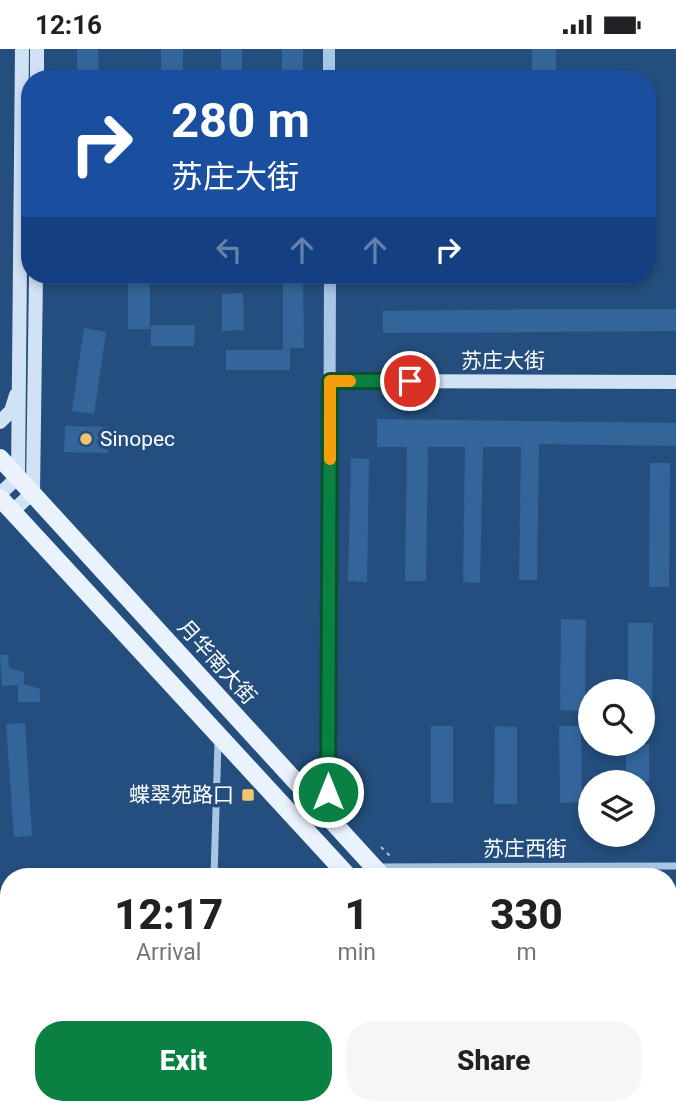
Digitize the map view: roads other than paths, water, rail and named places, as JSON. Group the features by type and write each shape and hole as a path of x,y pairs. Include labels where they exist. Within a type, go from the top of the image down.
{"main road":[{"path":"22,49 22,70"},
{"path":"37,49 37,70"},
{"path":"4,501 19,477 21,160"},
{"path":"4,501 33,492 36,284"},
{"name":"苏庄大街","path":"330,381 676,383"},
{"path":"0,422 11,411 19,383"},
{"name":"月华南大街","path":"0,458 374,868"},
{"path":"4,501 341,868"},
{"path":"38,539 40,522 57,519"}],"street":[{"path":"329,49 329,70"},
{"path":"328,819 330,284"},
{"path":"214,868 218,736"},
{"name":"苏庄西街","path":"577,868 676,866"}],"place":[{"name":"Sinopec","path":"86,439"},
{"name":"蝶翠苑路口","path":"248,795"}]}
